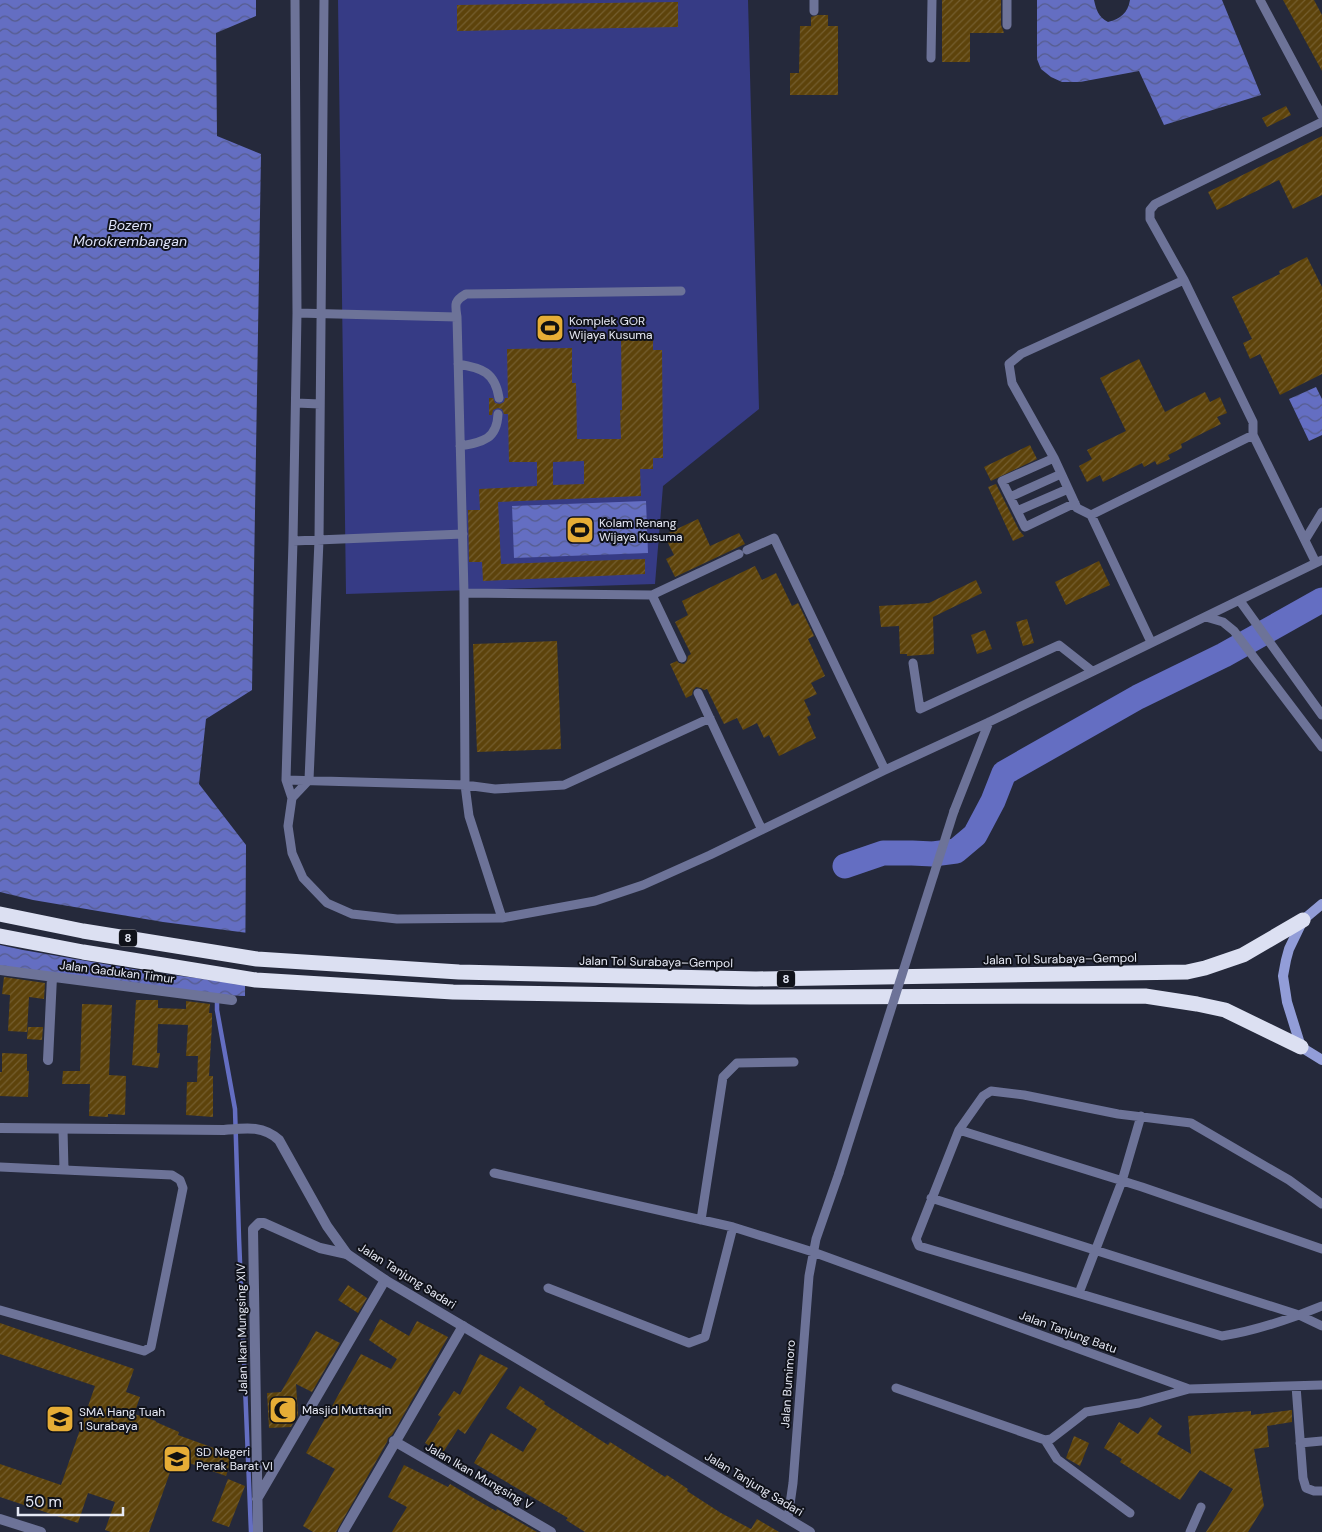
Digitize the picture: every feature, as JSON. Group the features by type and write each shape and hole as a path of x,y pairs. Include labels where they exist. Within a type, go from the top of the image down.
{"highway":[{"name":"Jalan Tol Surabaya–Gempol","path":"0,914 83,931 257,958 459,972 756,979 1187,972 1205,968 1243,954 1303,920"},
{"name":"8","path":"0,936 83,952 256,980 453,992 751,997 1145,996 1225,1010 1301,1047"}],"main road":[{"path":"1322,904 1303,920 1289,949 1283,976 1287,1002 1301,1047 1322,1060"}],"street":[{"name":"Jalan Gadukan Timur","path":"0,970 228,999"},
{"path":"48,1060 52,977"},
{"name":"Jalan Tanjung Sadari","path":"0,1128 224,1130 258,1128 272,1134 279,1140 327,1226 347,1254 385,1280 788,1518 799,1529 810,1532"},
{"name":"Jalan Ikan Mungsing XIV","path":"258,1532 253,1228 259,1223 264,1223 320,1248 347,1254"},
{"path":"257,1500 385,1280"},
{"path":"348,1530 394,1441 463,1326"},
{"name":"Jalan Ikan Mungsing V","path":"394,1441 551,1532"},
{"path":"0,1519 41,1532"}],"lane":[{"path":"295,0 297,314 286,780 292,798 288,826 292,853 303,878 327,903 352,914 397,919 502,918 595,901 643,885 990,722 1319,561 1305,540 1253,435 1254,422 1184,280 1150,219 1150,210 1155,204 1322,122"},
{"path":"292,798 309,780 319,540 324,0"},
{"path":"814,0 814,12"},
{"path":"931,58 932,0"},
{"path":"1007,0 1007,25"},
{"path":"1260,0 1322,116"},
{"path":"1151,642 1091,515 1077,508 1054,458 1012,383 1009,364 1021,354 1184,280"},
{"path":"502,918 469,816 465,785 464,593 457,317 455,305 458,298 466,294 681,291"},
{"path":"297,314 457,317"},
{"path":"458,364 477,367 490,376 497,386 499,398"},
{"path":"296,404 320,404"},
{"path":"460,446 480,443 492,434 498,425 498,414"},
{"path":"1091,515 1253,435"},
{"path":"1054,458 1002,481 1025,526 1075,503"},
{"path":"1010,497 1061,474"},
{"path":"1017,511 1068,489"},
{"path":"1305,540 1322,512"},
{"path":"293,541 462,534"},
{"path":"464,593 652,595 774,538 885,770"},
{"path":"652,595 682,658"},
{"path":"1240,601 1322,715"},
{"path":"1206,617 1223,622 1234,631 1322,747"},
{"path":"913,663 920,709 1059,645 1092,672"},
{"path":"698,693 762,830"},
{"path":"286,780 465,785 495,789 564,785 710,718"},
{"name":"Jalan Bumimoro","path":"788,1518 793,1483 808,1276 813,1252 954,811 990,722"},
{"path":"701,1220 723,1076 736,1063 794,1062"},
{"path":"1322,1204 1289,1180 1191,1123 1118,1114 991,1091 983,1096 959,1130 916,1239 919,1246 1222,1336 1269,1326 1322,1306"},
{"path":"1079,1293 1122,1181 1141,1116"},
{"path":"63,1129 64,1170"},
{"path":"959,1130 1122,1181 1322,1249"},
{"path":"0,1168 172,1175 180,1180 183,1188 151,1347 144,1351 0,1310"},
{"name":"Jalan Tanjung Batu","path":"494,1173 733,1227 813,1252 1189,1389 1322,1385"},
{"path":"931,1198 1299,1315 1322,1326"},
{"path":"548,1288 688,1343 694,1342 705,1337 733,1227"},
{"path":"1296,1386 1303,1478 1306,1488 1322,1491"},
{"path":"896,1388 1045,1440 1051,1439 1086,1412 1139,1403 1189,1389"},
{"path":"1045,1440 1057,1459 1130,1513"},
{"path":"1300,1444 1322,1441"},
{"path":"1190,1532 1201,1507"}],"shaded area":[{"name":"Komplek GOR Wijaya Kusuma","path":"338,0 748,0 759,409 663,486 655,584 346,594"}],"water":[{"name":"Bozem Morokrembangan","path":"0,0 256,0 256,16 216,33 217,136 261,154 252,690 206,719 199,784 246,845 245,996 217,995 0,967"},
{"path":"1037,0 1094,0 1100,15 1108,22 1123,15 1130,0 1222,0 1261,95 1164,125 1139,71 1080,82 1062,82 1051,77 1041,69 1037,59"},
{"path":"1316,387 1322,399 1322,435 1309,441 1289,399"},
{"name":"Kolam Renang Wijaya Kusuma","path":"646,501 648,553 514,558 512,506"}],"pier":[{"path":"0,892 33,900 163,922 248,933 245,984 156,973 0,945"}],"building":[{"path":"942,0 1001,0 1001,25 1004,33 970,33 970,62 942,62"},
{"path":"1283,0 1314,0 1322,15 1322,71"},
{"path":"678,2 678,27 457,31 457,5"},
{"path":"828,15 828,26 838,26 838,95 790,95 790,73 799,73 800,26 811,26 811,17"},
{"path":"1286,106 1291,115 1267,127 1262,118"},
{"path":"1322,136 1322,195 1293,209 1279,180 1217,210 1208,192"},
{"path":"1307,257 1322,287 1322,374 1280,395 1260,354 1250,359 1243,343 1252,339 1232,297 1280,274 1279,271"},
{"path":"653,338 653,350 662,350 663,458 653,458 653,469 640,469 641,496 498,502 501,564 645,559 645,574 483,581 482,562 469,562 468,510 480,510 479,489 537,486 537,462 509,462 508,414 504,414 502,409 498,408 493,410 492,415 489,415 489,398 493,398 495,403 500,404 504,402 505,398 508,398 507,349 572,348 572,383 576,383 577,439 621,439 621,339","holes":["584,461 584,484 553,485 553,462"]},
{"path":"1139,359 1165,412 1205,392 1210,402 1220,397 1227,413 1217,417 1221,424 1181,444 1182,448 1168,455 1170,459 1157,465 1155,461 1144,467 1142,463 1103,482 1100,475 1087,482 1079,466 1092,459 1087,450 1126,431 1100,378"},
{"path":"1030,445 1037,459 991,481 984,467"},
{"path":"996,484 1019,530 1024,536 1013,541 988,487"},
{"path":"698,519 710,546 739,533 745,544 675,577 666,559 674,555 664,535"},
{"path":"1099,561 1110,585 1066,605 1055,582"},
{"path":"755,566 762,580 776,573 792,606 798,603 814,636 808,639 825,676 811,683 817,694 804,700 811,715 807,717 816,738 779,756 769,735 764,738 757,723 743,730 737,718 724,724 707,689 704,690 696,687 692,695 686,698 670,664 677,661 684,664 691,654 675,622 688,615 682,601"},
{"path":"976,580 982,593 933,617 934,654 907,656 907,654 900,654 899,626 881,627 879,606 929,603"},
{"path":"1027,619 1034,643 1023,646 1016,622"},
{"path":"985,630 992,649 977,654 971,635"},
{"path":"557,641 561,749 477,752 473,644"},
{"path":"4,977 45,983 44,999 29,997 27,1032 8,1031 10,995 2,994"},
{"path":"136,1000 158,1000 158,1008 186,1009 186,1001 210,1004 209,1013 212,1013 212,1024 209,1076 213,1076 213,1117 186,1115 187,1082 197,1082 198,1056 186,1056 188,1025 158,1024 157,1053 160,1053 158,1068 132,1065"},
{"path":"82,1004 112,1005 109,1075 126,1076 125,1115 108,1114 108,1117 89,1116 90,1084 62,1084 63,1071 80,1071"},
{"path":"28,1027 43,1027 42,1040 27,1039"},
{"path":"2,1053 27,1054 27,1071 29,1071 28,1097 0,1096"},
{"path":"348,1285 367,1298 358,1313 338,1300"},
{"path":"380,1319 409,1336 417,1321 448,1337 392,1435 388,1438 336,1532 313,1532 303,1526 335,1469 306,1453 361,1354 391,1369 397,1359 369,1340"},
{"path":"0,1323 134,1369 126,1392 140,1397 134,1414 156,1421 179,1432 178,1435 233,1455 226,1476 175,1458 149,1532 111,1532 105,1530 115,1502 88,1493 78,1523 0,1497 0,1464 61,1485 95,1386 0,1354"},
{"path":"316,1331 340,1343 312,1392 296,1384 298,1415 291,1427 269,1428 267,1393 281,1392"},
{"path":"480,1354 508,1368 465,1434 458,1429 442,1454 425,1443 441,1417 438,1415 454,1391 460,1395"},
{"path":"520,1386 545,1402 544,1404 608,1445 610,1442 665,1477 667,1475 688,1489 687,1491 721,1513 751,1529 757,1519 779,1532 585,1532 566,1520 568,1518 474,1463 491,1433 523,1452 537,1429 506,1408"},
{"path":"1292,1410 1292,1422 1267,1426 1269,1447 1254,1449 1264,1506 1248,1532 1206,1532 1233,1489 1200,1470 1180,1500 1120,1462 1122,1459 1104,1448 1119,1422 1138,1434 1150,1417 1162,1426 1157,1434 1191,1454 1188,1416 1251,1411 1251,1415"},
{"path":"1074,1436 1089,1443 1080,1466 1066,1458"},
{"path":"404,1465 448,1487 450,1484 537,1532 392,1532 407,1507 388,1497"},
{"path":"228,1479 245,1486 229,1527 212,1521"}],"waterway":[{"path":"845,866 883,853 933,854 956,851 975,835 993,801 1004,773 1138,697 1224,655 1322,600"},
{"path":"217,998 217,1010 235,1109 251,1532"}],"place":[{"name":"Komplek GOR Wijaya Kusuma","path":"550,328"},
{"name":"Kolam Renang Wijaya Kusuma","path":"580,530"},
{"name":"Masjid Muttaqin","path":"283,1410"},
{"name":"SMA Hang Tuah 1 Surabaya","path":"60,1419"},
{"name":"SD Negeri Perak Barat VI","path":"177,1459"}]}
